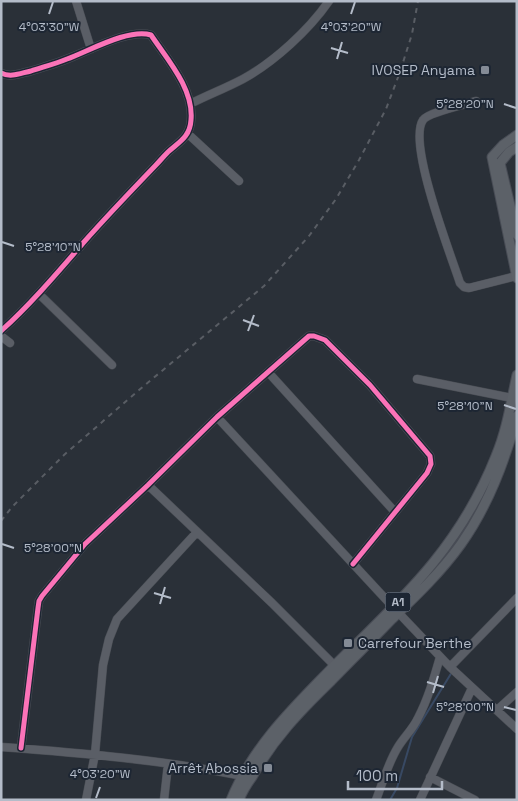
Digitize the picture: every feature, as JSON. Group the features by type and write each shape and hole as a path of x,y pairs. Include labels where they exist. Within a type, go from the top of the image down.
{"main road":[{"path":"516,277 492,157 503,144 517,135"},
{"path":"517,147 509,152 500,163 515,220 517,235"},
{"name":"A1","path":"239,800 259,764 275,741 296,716 396,610 453,537 468,514 497,455 506,429 517,375"},
{"name":"A1","path":"230,800 268,736 289,711 334,665 396,610 418,594 440,571 461,543 492,490 514,440 517,416"}],"street":[{"path":"76,1 91,49"},
{"path":"190,104 243,78 280,54 320,13 329,1"},
{"path":"1,73 11,76 51,65 115,39 139,33 151,35 183,83 190,104 192,118 185,138 167,153 112,211 39,294 1,331"},
{"path":"476,101 427,116 423,119 420,142 422,163 432,202 460,283 464,287 469,288 516,277"},
{"path":"187,134 239,181"},
{"path":"39,294 112,365"},
{"path":"1,336 10,342"},
{"path":"21,748 39,601 42,596 85,544 217,417 309,336 325,340 370,385 430,456 431,464 427,473 353,564"},
{"path":"268,372 395,512"},
{"path":"417,379 512,398"},
{"path":"217,417 440,657 517,730"},
{"path":"148,485 334,665"},
{"path":"86,800 95,754 103,665 108,639 117,619 197,532"},
{"path":"450,667 517,598"},
{"path":"376,800 394,753 418,719 440,657"},
{"path":"420,800 472,688"},
{"path":"497,710 517,692"},
{"path":"1,747 95,754 243,776"},
{"path":"164,800 168,764"},
{"path":"430,777 475,800"}],"waterway":[{"path":"390,800 397,788 412,737 452,672"}],"railway":[{"path":"1,521 12,507 64,455 264,286 309,236 336,199 386,109 412,34 418,1"}],"cycle path":[{"path":"1,73 12,75 31,71 62,61 121,37 142,34 151,35 178,75 184,86 191,108 189,131 183,139 166,154 101,223 34,299 1,331"},
{"path":"21,748 38,608 42,596 85,544 217,417 309,336 325,340 370,385 430,456 431,464 427,473 353,564"}],"place":[{"name":"IVOSEP Anyama","path":"485,70"},
{"name":"Carrefour Berthe","path":"348,643"},
{"name":"Arrêt Abossia","path":"268,768"}]}
